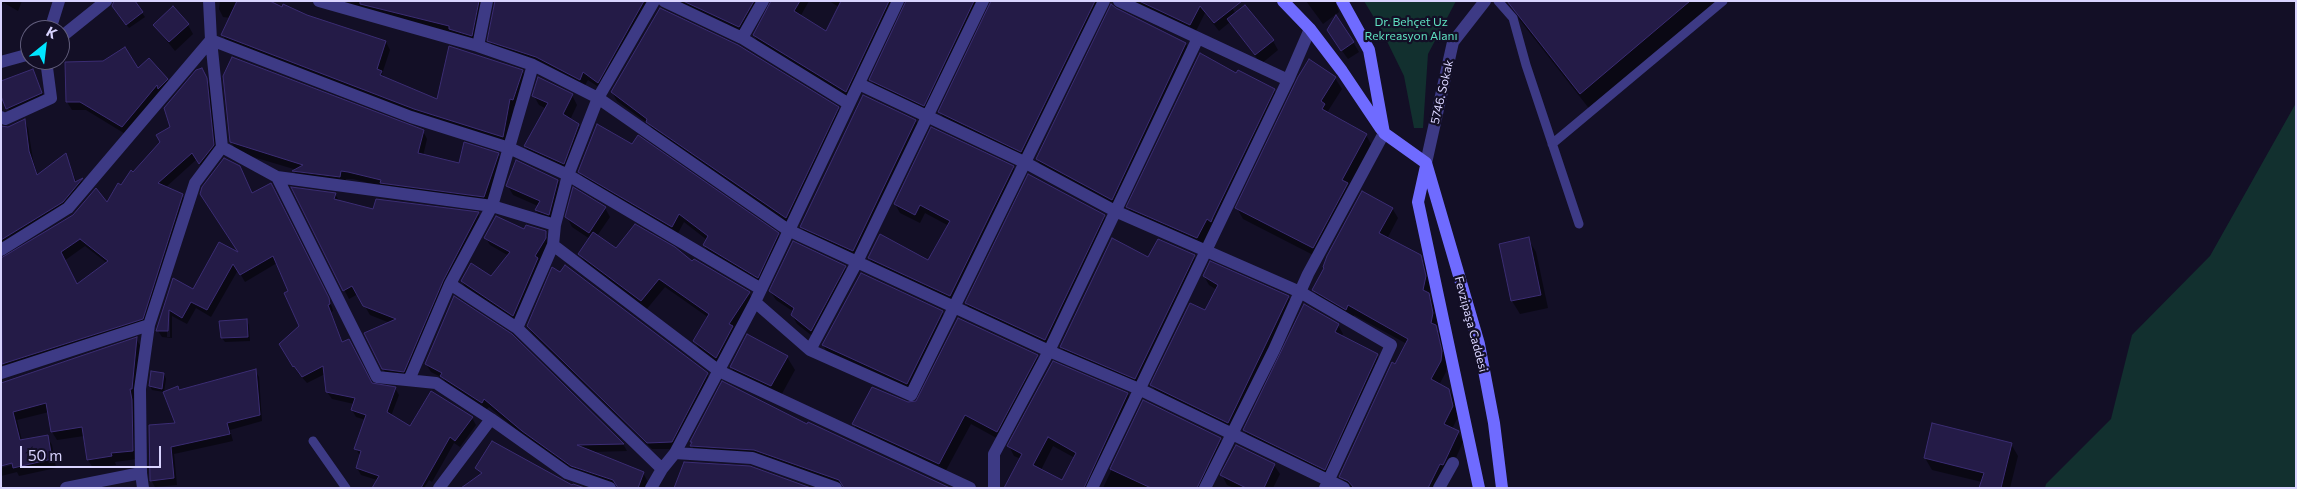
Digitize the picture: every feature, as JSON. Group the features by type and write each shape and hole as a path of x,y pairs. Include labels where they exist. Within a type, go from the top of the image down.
{"street":[{"path":"53,20 59,1"},
{"path":"70,30 106,1"},
{"path":"143,488 141,473 140,389 149,325 195,183 222,147 210,40 208,1"},
{"path":"319,1 478,46 533,65 598,98 788,230 1049,351 1139,390 1232,434 1327,484 1344,488"},
{"path":"478,46 487,1"},
{"path":"517,328 553,245 555,224 568,175 598,98 654,1"},
{"path":"664,1 742,38 849,104"},
{"path":"742,38 763,1"},
{"path":"651,488 662,468 675,453 755,302 898,1"},
{"path":"810,350 857,262 983,1"},
{"path":"755,302 810,350 911,395 1104,1"},
{"path":"1119,1 1288,80"},
{"path":"1283,1 1310,30 1384,133 1426,163"},
{"path":"1205,488 1300,292 1384,133 1369,50 1342,1"},
{"name":"5746. Sokak","path":"1426,163 1453,42 1485,1"},
{"path":"1092,488 1288,80 1310,30"},
{"path":"994,488 994,454 1049,351 1198,38"},
{"path":"210,40 412,117 509,148 568,175 761,289"},
{"path":"1,250 68,208 210,40"},
{"path":"1,62 20,57"},
{"path":"408,380 450,284 492,206 533,65"},
{"path":"1,117 5,119 51,98 47,70"},
{"path":"859,84 1024,162 1115,211 1204,252 1300,292 1391,345 1327,484"},
{"path":"222,147 277,177 492,206 555,224"},
{"name":"Fevzipaşa Caddesi","path":"1426,163 1418,202 1479,488"},
{"name":"Fevzipaşa Caddesi","path":"1426,163 1479,344 1494,423 1502,488"},
{"path":"277,177 377,377 436,383 567,473 610,488"},
{"path":"553,245 719,371 970,488"},
{"path":"450,284 517,328 662,468"},
{"path":"1,373 149,325"},
{"path":"439,488 491,419"},
{"path":"675,453 752,458 836,488"},
{"path":"1439,488 1453,463"},
{"path":"66,488 141,473"}],"lane":[{"path":"1498,1 1513,18 1579,224"},
{"path":"1552,144 1722,1"},
{"path":"313,441 346,488"}],"green space":[{"name":"Dr. Behçet Uz Rekreasyon Alanı","path":"1364,1 1456,1 1428,54 1423,128 1414,128 1404,76 1381,29"},
{"path":"2296,103 2296,488 2045,488 2046,484 2111,419 2132,335 2210,256"}],"building":[{"path":"114,1 135,1 143,12 126,25 112,6"},
{"path":"237,1 270,1 282,7 283,4 307,15 386,41 377,69 382,71 380,75 437,99 449,46 523,70 513,100 510,99 503,137 414,109 221,35"},
{"path":"360,1 479,1 472,36 449,29 449,26 360,4"},
{"path":"495,1 644,1 598,83 583,72 580,80 536,57 487,41"},
{"path":"683,1 754,1 739,27"},
{"path":"771,1 800,1 794,11 826,31 841,1 889,1 846,92 753,35"},
{"path":"906,1 974,1 924,106 869,80"},
{"path":"991,1 1095,1 1021,152 938,112"},
{"path":"1139,1 1242,1 1214,23 1200,6 1190,25"},
{"path":"1507,1 1690,1 1580,94"},
{"path":"1111,4 1186,43 1112,200 1036,159"},
{"path":"1245,5 1274,40 1255,55 1227,19"},
{"path":"173,6 189,24 169,42 153,25"},
{"path":"660,8 738,45 839,107 786,218 646,122 647,119 611,92"},
{"path":"1336,15 1354,42 1341,51 1327,30"},
{"path":"125,47 138,68 149,58 168,79 158,89 157,85 122,127 80,102 66,102 65,70 70,70 70,62 103,61"},
{"path":"1200,53 1236,73 1238,70 1275,89 1211,222 1207,219 1197,238 1126,207"},
{"path":"232,57 424,130 418,153 459,163 464,142 499,153 484,197 380,183 381,180 341,171 340,177 292,171 303,165 230,142 223,76"},
{"path":"1309,59 1336,77 1321,101 1325,104 1322,109 1367,134 1342,180 1348,183 1313,248 1235,208 1298,77"},
{"path":"202,68 207,78 214,145 199,164 192,153 158,183 183,194 143,319 2,364 1,258 73,215 96,188 107,202 118,183 121,185 131,170 133,172 160,142 156,135 170,127 164,108 196,70","holes":["80,239 108,261 77,284 61,252"]},
{"path":"33,70 42,93 6,109 1,96 1,81"},
{"path":"538,77 573,94 563,114 579,124 564,164 524,146 548,103 532,96"},
{"path":"863,95 916,120 853,251 800,227"},
{"path":"25,119 29,151 37,175 66,153 75,182 83,178 63,202 1,240 1,126 8,127"},
{"path":"597,124 632,144 638,135 779,233 758,278 703,245 708,236 679,214 672,227 578,172"},
{"path":"931,127 1014,166 950,296 868,258 880,234 928,260 950,221 920,205 915,215 894,204"},
{"path":"224,158 240,166 252,193 271,183 329,298 330,304 328,305 342,342 349,339 372,383 396,387 387,412 410,426 431,391 473,417 455,441 450,437 421,488 372,488 379,476 356,468 361,451 354,449 366,415 351,410 355,398 326,392 323,366 302,377 293,367 279,344 299,326 284,293 288,291 273,256 240,275 233,264 207,310 191,302 182,318 169,310 168,331 156,331 173,278 193,289 219,242 238,252 200,194 202,187"},
{"path":"516,160 558,180 549,215 535,210 540,201 506,186"},
{"path":"1028,174 1105,215 1045,340 965,303"},
{"path":"291,187 336,193 334,199 373,209 376,199 479,212 443,281 404,372 382,369 364,333 396,319 363,306 352,286 343,291"},
{"path":"573,187 606,207 589,233 565,217"},
{"path":"1362,191 1393,208 1379,233 1421,255 1426,276 1423,290 1429,293 1433,313 1431,323 1436,325 1442,351 1441,361 1431,379 1449,389 1453,406 1444,424 1459,431 1443,465 1440,464 1428,488 1354,488 1348,481 1339,477 1392,362 1395,364 1408,339 1348,305 1346,310 1312,290 1324,268 1327,256"},
{"path":"496,216 524,229 526,225 546,231 546,238 535,256 538,258 513,316 461,281 471,263 491,276 510,252 484,238"},
{"path":"635,224 675,247 692,261 694,259 750,292 729,324 733,326 716,358 693,341 709,314 659,279 641,301 578,254 593,232 616,248"},
{"path":"1529,237 1541,295 1511,301 1499,244"},
{"path":"1112,238 1148,257 1158,239 1195,255 1135,379 1060,347"},
{"path":"793,241 846,266 811,331 791,315 794,308 769,291"},
{"path":"1210,261 1289,296 1228,423 1150,385 1190,303 1205,310 1218,285 1203,276"},
{"path":"565,265 708,373 672,442 647,443 527,326 552,267 560,272"},
{"path":"861,273 943,311 907,384 822,345"},
{"path":"454,296 512,334 624,444 577,445 644,472 638,488 618,488 613,480 571,466 522,431 484,399 482,403 440,376 442,373 425,364"},
{"path":"1304,304 1339,324 1335,332 1378,354 1325,470 1243,430"},
{"path":"958,318 1038,355 997,432 965,415 939,464 852,424 872,387 908,402 916,401"},
{"path":"247,319 248,337 221,338 219,321"},
{"path":"747,334 788,356 771,386 730,367"},
{"path":"137,337 132,389 130,389 133,451 111,453 112,456 87,460 82,427 51,432 46,403 13,412 20,440 48,435 52,459 13,468 12,463 1,466 1,383"},
{"path":"1053,361 1128,393 1084,488 1004,488 1022,454 1007,446","holes":["1048,437 1076,453 1062,480 1033,465"]},
{"path":"256,369 260,415 227,423 230,434 171,447 174,478 150,481 149,425 175,423 163,392 178,386 179,390"},
{"path":"151,371 164,373 162,389 149,386"},
{"path":"722,381 807,424 808,422 950,488 844,488 839,480 754,450 690,446 692,442 690,442"},
{"path":"1143,400 1221,438 1197,488 1151,488 1110,469"},
{"path":"1932,423 2012,443 2001,488 1979,488 1984,473 1924,458"},
{"path":"492,441 572,485 585,488 461,488 482,473 475,468"},
{"path":"1236,445 1275,464 1264,488 1246,488 1220,475"},
{"path":"684,462 750,466 811,488 674,488"}]}
